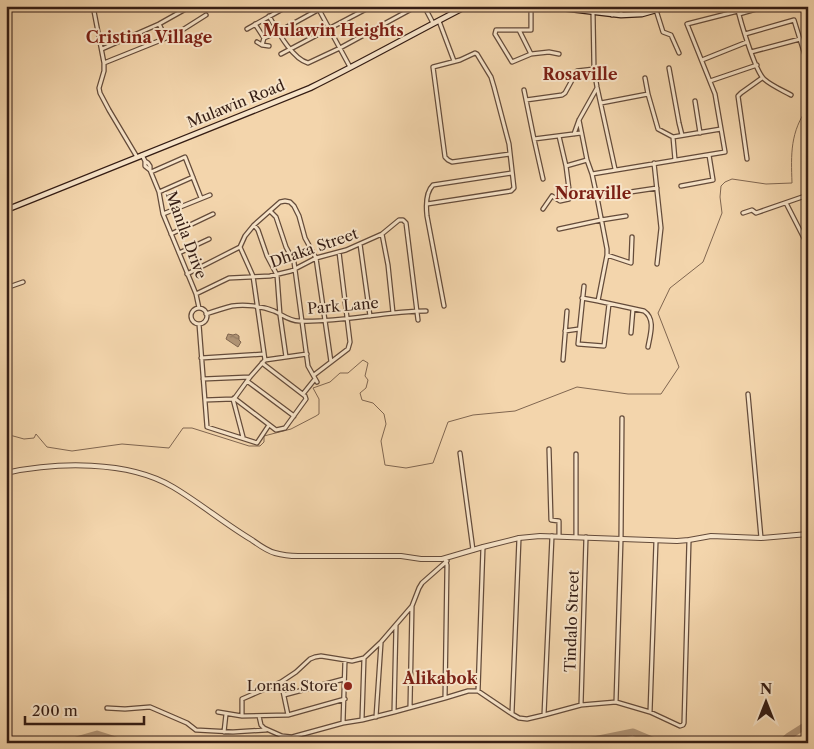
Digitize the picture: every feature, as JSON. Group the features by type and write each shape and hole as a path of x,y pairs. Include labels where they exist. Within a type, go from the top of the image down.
{"main road":[{"name":"Mulawin Road","path":"6,210 310,88 467,6"},
{"path":"546,6 572,8 612,15 642,14 670,6"}],"street":[{"name":"Manila Drive","path":"94,6 104,63 104,71 99,88 100,93 139,156 148,163 159,192 171,234 196,294 199,308"},
{"path":"102,49 159,24 191,6"},
{"path":"247,29 288,6"},
{"path":"264,38 325,6"},
{"path":"281,54 372,6"},
{"path":"269,16 290,50 304,63 308,64 418,6"},
{"path":"424,6 433,23"},
{"path":"531,6 531,30 496,30 494,34 512,62 531,54 549,52 559,54"},
{"path":"612,6 612,15"},
{"path":"621,6 621,15"},
{"path":"737,6 751,52 762,78 792,94"},
{"path":"592,174 725,152 718,102 687,24 767,6"},
{"path":"318,8 350,68"},
{"path":"656,10 664,32 671,35 680,53"},
{"path":"593,12 594,69 615,169"},
{"path":"104,63 176,34 206,15"},
{"path":"438,20 454,62"},
{"path":"745,34 794,20 808,65"},
{"path":"159,24 166,38"},
{"path":"255,24 264,38 262,45"},
{"path":"519,30 531,54"},
{"path":"751,52 800,39"},
{"path":"257,42 269,46"},
{"path":"702,60 748,42"},
{"path":"427,204 511,191 514,188 509,144 494,87 477,54 475,52 454,62 432,67 448,160 452,162 510,154"},
{"path":"710,82 757,65"},
{"path":"669,68 678,123 682,135"},
{"path":"526,100 562,95 578,71 594,69"},
{"path":"645,78 658,129 673,137 722,129"},
{"path":"747,159 738,96 762,78"},
{"path":"574,134 597,87"},
{"path":"524,90 543,179"},
{"path":"601,103 648,94"},
{"path":"695,101 700,133"},
{"path":"580,120 587,160 598,197 607,249 598,301"},
{"path":"534,139 582,133"},
{"path":"543,209 552,196 560,201 570,197 566,166 559,136"},
{"path":"673,137 675,160"},
{"path":"681,186 713,180 709,155"},
{"path":"151,171 185,157 201,198"},
{"path":"566,166 587,160"},
{"path":"654,163 661,228 657,264"},
{"path":"444,306 427,216 429,189 433,185 512,172"},
{"path":"159,192 193,177"},
{"path":"598,197 657,188"},
{"path":"743,213 752,210 756,213 808,194"},
{"path":"164,214 210,195"},
{"path":"188,274 240,247 245,236 254,225 280,202 290,202 299,216 305,238 316,258 331,362"},
{"path":"786,203 808,246"},
{"path":"270,211 276,217 286,247 292,256 296,268 308,366 317,382"},
{"path":"171,234 213,214"},
{"path":"560,229 626,216"},
{"name":"Dhaka Street","path":"196,294 229,278 270,276 291,271 316,258 339,252 382,234 399,220 403,220 406,223 417,311"},
{"path":"254,225 258,230 267,256 277,275 286,357"},
{"path":"382,234 388,265 393,313"},
{"path":"631,263 632,237"},
{"path":"179,253 209,238"},
{"path":"360,244 370,316"},
{"path":"234,398 263,362 264,354 253,276 240,247"},
{"path":"303,394 315,377 350,346 339,252"},
{"path":"607,255 635,264"},
{"path":"6,288 23,282"},
{"path":"584,286 578,344 604,346 609,304"},
{"path":"582,298 644,311 648,314 651,325 648,347"},
{"name":"Park Lane","path":"206,314 232,306 258,307 280,314 286,319 324,321 426,310"},
{"path":"199,308 204,310 206,314 205,321 199,324 194,323 191,316 194,310 199,308"},
{"path":"631,333 633,309"},
{"path":"417,311 418,320"},
{"path":"563,360 567,311"},
{"path":"199,324 207,427 256,443 269,425"},
{"path":"566,331 579,330"},
{"path":"202,358 264,354"},
{"path":"263,362 307,354"},
{"path":"205,400 234,398 276,430 285,428 306,399 305,396 263,362"},
{"path":"203,379 250,377"},
{"path":"247,381 294,416"},
{"path":"748,394 761,538"},
{"path":"234,398 243,438"},
{"path":"616,702 621,539 622,418"},
{"path":"549,450 552,520 560,521 560,536"},
{"path":"460,452 473,550"},
{"path":"576,454 576,537"},
{"path":"6,472 40,466 65,465 120,469 152,476 173,487 257,544 284,555 401,556 446,560"},
{"path":"410,708 412,606 422,583 446,560 473,550 519,538 560,536 656,541 689,540 711,536 761,538 808,534"},
{"path":"544,715 552,536"},
{"name":"Tindalo Street","path":"581,705 586,537"},
{"path":"512,714 519,538"},
{"path":"259,716 261,725 268,730 282,736 292,737 343,723 376,717 468,691 478,691 519,718 544,715 581,705 616,702 650,712 677,725 683,725 689,540"},
{"path":"650,712 656,541"},
{"path":"478,691 483,547"},
{"path":"445,698 446,560"},
{"path":"242,716 242,699 281,682 310,659 321,656 352,661 364,658 381,642 412,606"},
{"path":"394,712 396,624"},
{"path":"376,717 381,642"},
{"path":"362,720 364,658"},
{"path":"343,723 345,660"},
{"path":"284,695 344,679"},
{"path":"281,682 288,715"},
{"path":"218,712 242,716 288,715 344,699"},
{"path":"107,708 150,707 187,723 196,730 224,732 268,730"},
{"path":"224,732 226,714"}],"water":[{"path":"228,334 239,336 241,342 238,347 226,339"}],"waterway":[{"path":"6,434 24,439 34,438 36,434 47,447 72,451 122,444 169,448 183,428 192,428 249,446 260,446 264,442 264,436 291,429 319,414 319,399 313,388 330,382 340,373 348,373 363,360 368,363 365,376 368,380 366,388 360,393 362,400 373,403 384,414 386,424 381,441 385,465 406,468 433,463 448,422 473,415 515,411 577,387 628,394 661,394 679,367 658,313 670,288 703,262 722,213 721,186 732,179 766,184 792,183 792,153 795,134 802,116 808,107"},
{"path":"781,743 808,724"},
{"path":"579,743 633,732 659,743"},
{"path":"73,743 76,740 97,734 125,743"}],"place":[{"name":"Lornas Store","path":"348,686"}],"district":[{"name":"Mulawin Heights","path":"333,30"},
{"name":"Cristina Village","path":"149,37"},
{"name":"Rosaville","path":"580,74"},
{"name":"Noraville","path":"593,193"},
{"name":"Alikabok","path":"440,678"}]}
